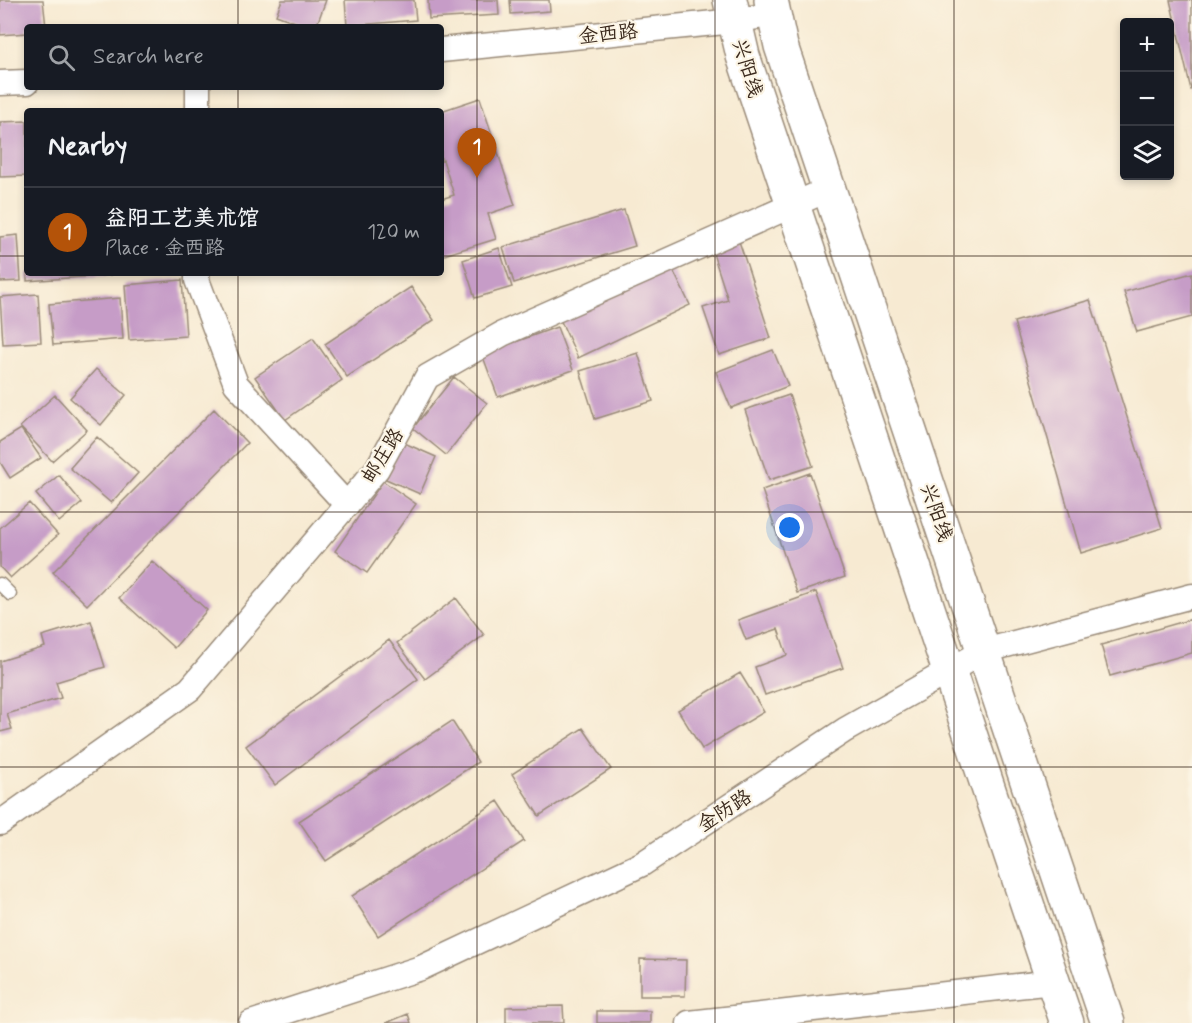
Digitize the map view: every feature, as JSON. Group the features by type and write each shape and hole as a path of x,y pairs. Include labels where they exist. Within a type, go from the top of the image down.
{"highway":[{"name":"兴阳线","path":"772,7 781,46 1108,1023"},
{"name":"兴阳线","path":"733,10 743,56 1066,1023"}],"street":[{"name":"金西路","path":"444,50 733,10 772,7"},
{"path":"0,83 24,82"},
{"path":"198,90 198,108"},
{"name":"邮庄路","path":"0,823 190,689 377,469 427,377 502,334 829,189"},
{"path":"197,276 236,384 347,505"},
{"name":"金防路","path":"251,1023 421,968 642,864 845,730 984,651 1192,596"},
{"path":"689,1023 741,1019 1053,982"}],"lane":[{"path":"0,584 10,594"}],"building":[{"path":"0,0 43,0 46,24 24,24 24,33 0,35"},
{"path":"282,0 326,0 317,24 301,24 276,15"},
{"path":"345,0 414,0 416,20 347,24"},
{"path":"428,0 498,0 499,15 429,19"},
{"path":"510,0 549,0 550,11 511,14"},
{"path":"1170,0 1192,0 1192,90 1191,90"},
{"path":"480,98 515,205 488,214 496,239 444,255 444,198 454,195 444,163 444,110"},
{"path":"24,121 24,176 0,177 0,122"},
{"path":"624,210 635,246 514,283 503,247"},
{"path":"18,235 21,281 0,282 0,237"},
{"path":"737,235 771,338 719,355 703,308 728,300 710,244"},
{"path":"499,248 512,287 475,298 463,260"},
{"path":"670,264 690,305 578,358 559,317"},
{"path":"1192,273 1192,317 1137,332 1124,292"},
{"path":"27,276 96,276 27,281"},
{"path":"182,280 186,336 129,340 125,285"},
{"path":"411,287 434,320 347,377 325,344"},
{"path":"38,294 41,342 3,344 0,297"},
{"path":"120,298 123,339 53,345 49,304"},
{"path":"1090,300 1162,528 1081,553 1014,322"},
{"path":"557,327 573,370 498,397 482,354"},
{"path":"313,338 342,380 285,420 255,377"},
{"path":"773,350 788,386 731,408 716,372"},
{"path":"638,353 653,401 595,419 580,371"},
{"path":"96,369 126,395 101,425 70,398"},
{"path":"454,377 487,403 446,455 413,428"},
{"path":"55,395 87,430 52,461 20,427"},
{"path":"789,395 813,466 769,480 745,410"},
{"path":"214,409 247,443 87,605 53,572"},
{"path":"21,429 41,458 10,478 0,462 0,442"},
{"path":"97,437 138,473 111,503 70,468"},
{"path":"402,442 436,457 420,494 386,479"},
{"path":"810,473 845,577 797,593 762,490"},
{"path":"59,475 82,503 59,522 36,494"},
{"path":"383,481 416,504 367,573 335,551"},
{"path":"29,503 58,535 10,578 0,567 0,528"},
{"path":"152,561 207,610 174,648 119,598"},
{"path":"816,592 843,668 765,695 755,667 787,655 778,629 746,640 738,620"},
{"path":"456,598 484,635 425,679 397,643"},
{"path":"1192,619 1192,653 1110,676 1101,645"},
{"path":"91,621 105,667 56,682 61,698 7,714 12,729 0,732 0,661 45,647 42,636"},
{"path":"389,640 418,679 275,785 246,746"},
{"path":"740,673 764,712 702,749 678,710"},
{"path":"452,721 478,762 326,861 299,821"},
{"path":"583,728 611,769 539,816 512,774"},
{"path":"498,801 524,841 378,936 352,896"},
{"path":"640,959 686,960 685,996 640,996"},
{"path":"563,1006 564,1023 506,1023 506,1007"},
{"path":"597,1011 650,1011 650,1023 597,1023"},
{"path":"408,1014 411,1023 386,1023"}],"place":[{"name":"益阳工艺美术馆","path":"477,178"}]}
